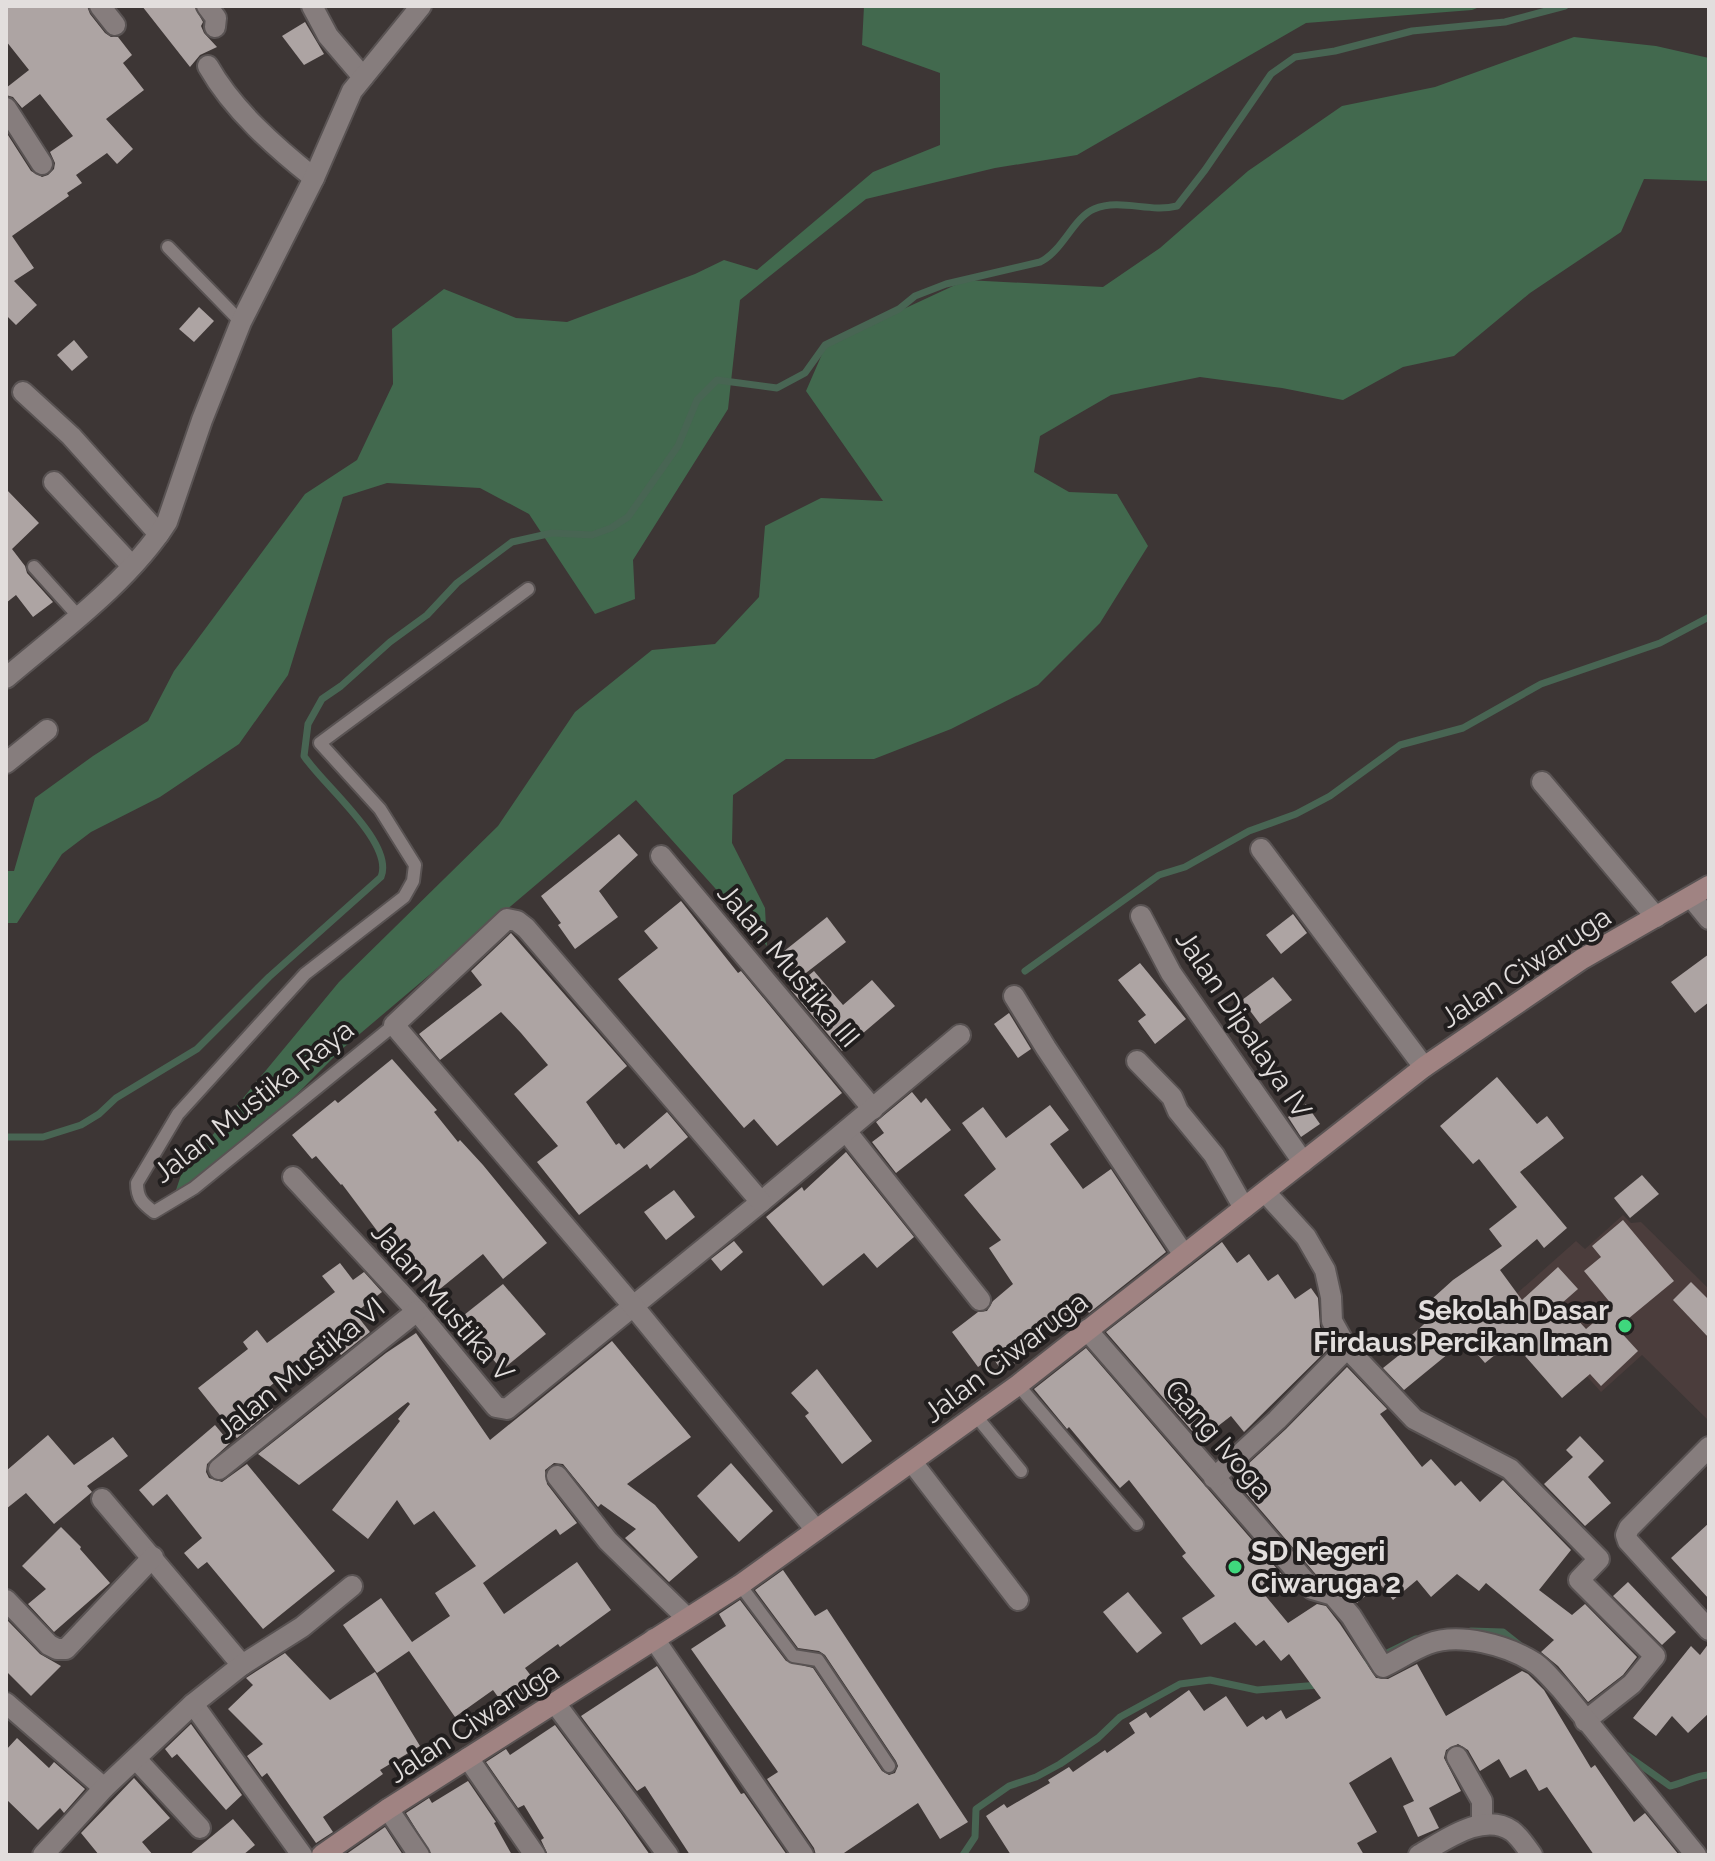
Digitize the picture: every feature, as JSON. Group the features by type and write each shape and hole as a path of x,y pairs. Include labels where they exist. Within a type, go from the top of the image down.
{"street":[{"path":"100,6 115,25"},
{"path":"207,6 216,18 215,27"},
{"path":"312,6 328,36 363,77"},
{"path":"6,678 79,617 132,566 167,522 202,420 241,322 314,178 352,91 421,6"},
{"path":"208,66 237,106 288,157 314,178"},
{"path":"6,108 42,164"},
{"path":"23,392 71,436 159,534"},
{"path":"54,482 132,566"},
{"path":"6,763 47,730"},
{"path":"1542,782 1656,917"},
{"path":"1261,849 1424,1067"},
{"name":"Jalan Mustika III","path":"661,856 873,1109"},
{"path":"1700,892 1709,919"},
{"name":"Jalan Ciwaruga","path":"322,1855 388,1809 740,1585 1018,1385 1424,1067 1582,959 1700,892"},
{"name":"Jalan Dipalaya IV","path":"1141,916 1171,973 1303,1162"},
{"path":"394,1025 507,919 517,921 761,1202"},
{"path":"1014,996 1184,1255"},
{"name":"Jalan Mustika Raya","path":"394,1025 634,1307 816,1530"},
{"path":"634,1307 960,1035"},
{"path":"1137,1061 1172,1097 1178,1111 1214,1155 1244,1208"},
{"path":"846,1131 980,1300"},
{"name":"Jalan Mustika V","path":"293,1177 417,1311 501,1409 507,1409 634,1307"},
{"path":"1265,1192 1306,1237 1325,1270 1332,1321 1347,1348 1414,1419 1510,1469 1599,1559 1579,1580 1655,1656 1632,1684 1589,1717 1696,1855"},
{"name":"Jalan Mustika VI","path":"219,1469 417,1311"},
{"name":"Gang Ivoga","path":"1087,1330 1312,1589 1333,1595 1383,1667 1429,1644 1454,1640 1484,1643 1517,1654 1544,1670 1589,1717"},
{"path":"1214,1478 1277,1420 1347,1348"},
{"path":"1709,1447 1629,1528 1626,1535 1628,1541 1709,1630"},
{"path":"912,1462 1018,1600"},
{"path":"557,1476 608,1541 687,1618"},
{"path":"102,1499 242,1665"},
{"path":"6,1600 49,1645 66,1649 153,1557"},
{"path":"53,1852 104,1788 193,1704 242,1665 302,1627 352,1586"},
{"path":"654,1639 803,1855"},
{"path":"6,1703 104,1788"},
{"path":"555,1703 668,1855"},
{"path":"193,1704 302,1855"},
{"path":"1457,1757 1482,1801 1482,1824"},
{"path":"468,1758 535,1855"},
{"path":"136,1759 200,1828"},
{"path":"388,1809 419,1855"},
{"path":"1419,1855 1482,1824 1508,1828 1532,1855"}],"lane":[{"path":"168,247 241,322"},
{"path":"34,567 79,617"},
{"name":"Jalan Mustika Raya","path":"394,1025 184,1195 154,1212 141,1203 137,1183 178,1114 305,974 404,897 413,881 415,865 380,809 320,743 528,589"},
{"path":"1018,1385 1137,1524"},
{"path":"976,1416 1021,1471"},
{"path":"740,1585 793,1656 818,1660 889,1766"}],"shaded area":[{"name":"Sekolah Dasar Firdaus Percikan Iman","path":"1623,1215 1631,1223 1641,1222 1709,1289 1709,1421 1642,1355 1601,1392 1514,1296 1576,1241 1585,1249"}],"green space":[{"path":"864,6 1482,6 1472,10 1306,23 1077,155 995,168 866,199 740,300 728,409 633,560 635,599 595,614 529,514 480,488 387,483 343,497 288,675 239,744 160,797 91,832 62,854 17,923 6,923 6,871 14,871 35,798 148,721 174,671 305,494 357,460 393,384 392,329 444,289 516,318 567,322 724,260 757,270 873,172 940,145 940,73 862,45"},
{"path":"1574,37 1656,46 1709,58 1709,181 1644,179 1621,232 1530,293 1454,356 1403,367 1343,400 1200,377 1111,395 1040,436 1034,472 1069,492 1117,494 1148,546 1100,623 1038,685 951,729 874,759 786,759 733,795 732,843 765,908 767,946 636,800 342,1049 193,1198 176,1190 182,1172 339,982 498,826 575,712 652,650 715,644 759,597 765,526 821,498 883,501 806,391 826,345 966,280 1103,287 1160,248 1248,171 1342,106 1435,87"}],"building":[{"path":"6,6 87,6 105,33 118,37 132,55 123,63 144,90 106,119 133,149 117,164 107,153 76,175 82,183 67,193 69,196 12,236 34,268 14,281 37,305 16,325 6,315 6,132 31,171 42,177 54,169 50,152 73,136 40,94 22,108 13,97 6,95 6,88 29,70 6,41"},
{"path":"142,6 194,6 203,22 204,33 217,47 200,55 190,67"},
{"path":"305,22 324,54 304,65 282,36"},
{"path":"199,307 214,321 194,342 179,329"},
{"path":"74,340 88,357 72,371 57,355"},
{"path":"6,489 39,523 12,549 27,573 53,602 33,617 16,595 6,603"},
{"path":"619,834 638,855 599,891 618,917 575,949 541,896"},
{"path":"681,901 738,973 741,971 842,1093 777,1146 754,1119 744,1128 618,979 658,948 644,931"},
{"path":"1293,914 1307,933 1281,954 1266,935"},
{"path":"827,917 846,942 802,976 783,952"},
{"path":"511,933 627,1066 586,1102 616,1145 619,1143 624,1149 667,1112 688,1137 650,1169 647,1164 579,1215 537,1162 558,1146 514,1094 548,1065 521,1033 501,1012 440,1060 419,1034 482,985 471,971"},
{"path":"1709,954 1709,1002 1695,1013 1671,982"},
{"path":"1140,963 1186,1019 1155,1044 1138,1021 1146,1015 1118,980"},
{"path":"814,971 843,1005 872,980 895,1006 842,1051 791,990"},
{"path":"1273,977 1292,1000 1260,1024 1242,1000"},
{"path":"1009,1013 1031,1049 1018,1058 994,1024"},
{"path":"392,1059 437,1110 434,1112 458,1142 460,1140 483,1165 547,1243 503,1279 483,1254 435,1293 388,1237 384,1240 342,1184 316,1156 312,1159 292,1135"},
{"path":"1497,1077 1537,1124 1547,1116 1564,1138 1520,1172 1567,1228 1544,1248 1537,1239 1500,1270 1522,1300 1558,1267 1578,1289 1562,1303 1586,1329 1613,1306 1584,1271 1601,1257 1592,1246 1623,1220 1674,1281 1617,1328 1638,1351 1601,1386 1590,1374 1562,1398 1518,1348 1512,1353 1506,1346 1485,1363 1465,1340 1404,1390 1383,1368 1408,1348 1403,1343 1442,1308 1433,1298 1502,1246 1489,1229 1517,1207 1479,1159 1473,1164 1440,1126"},
{"path":"912,1092 921,1103 926,1098 951,1130 896,1173 872,1142 884,1133 876,1122"},
{"path":"1306,1104 1320,1124 1301,1137 1288,1117"},
{"path":"1050,1105 1069,1130 1050,1144 1083,1189 1111,1169 1166,1252 1089,1313 1082,1304 1011,1350 1019,1360 1003,1372 992,1357 978,1367 952,1332 978,1312 987,1311 993,1301 1013,1284 989,1248 1001,1240 964,1195 996,1169 962,1123 983,1107 1006,1138"},
{"path":"846,1152 914,1237 877,1268 864,1253 823,1286 766,1217 802,1187 804,1191"},
{"path":"1642,1175 1659,1194 1630,1218 1614,1198"},
{"path":"674,1190 695,1217 666,1240 644,1212"},
{"path":"734,1241 743,1252 721,1271 711,1259"},
{"path":"1222,1242 1237,1263 1249,1254 1268,1281 1278,1274 1295,1299 1311,1288 1318,1298 1320,1327 1331,1346 1244,1432 1231,1416 1200,1440 1106,1332"},
{"path":"340,1263 353,1280 364,1272 382,1292 355,1313 370,1332 341,1355 327,1338 261,1394 273,1409 237,1438 218,1423 223,1419 198,1388 248,1349 243,1342 257,1330 267,1343 335,1292 322,1276"},
{"path":"1691,1282 1709,1300 1709,1338 1673,1300"},
{"path":"503,1284 546,1334 502,1370 459,1319"},
{"path":"416,1333 490,1440 612,1341 691,1437 627,1484 655,1505 698,1557 669,1582 625,1538 636,1529 601,1504 598,1507 563,1464 554,1463 545,1470 547,1484 577,1523 560,1535 556,1529 483,1583 504,1614 577,1562 611,1610 525,1668 538,1685 506,1708 493,1690 455,1717 409,1651 377,1673 343,1625 381,1598 412,1642 450,1616 435,1593 476,1566 434,1511 414,1525 397,1500 368,1539 332,1510 410,1404 408,1402 299,1485 258,1454"},
{"path":"1086,1348 1284,1577 1264,1594 1288,1623 1317,1604 1326,1606 1376,1678 1388,1679 1417,1664 1446,1716 1522,1671 1528,1674 1544,1690 1591,1768 1595,1765 1634,1822 1645,1813 1679,1855 1594,1855 1547,1787 1539,1791 1526,1769 1510,1778 1499,1759 1480,1771 1468,1750 1458,1744 1446,1750 1444,1758 1461,1791 1429,1808 1439,1828 1418,1837 1403,1806 1414,1801 1391,1757 1349,1783 1377,1832 1357,1843 1364,1855 1011,1855 986,1816 1004,1804 1007,1808 1050,1783 1048,1780 1069,1767 1073,1772 1105,1750 1107,1753 1135,1733 1129,1723 1146,1712 1150,1718 1189,1690 1204,1711 1226,1696 1247,1727 1263,1716 1266,1720 1281,1710 1286,1719 1321,1698 1289,1654 1281,1661 1264,1640 1256,1646 1235,1622 1201,1645 1182,1618 1215,1596 1182,1556 1186,1553 1129,1480 1120,1488 1034,1389"},
{"path":"1347,1367 1387,1409 1380,1414 1422,1467 1431,1459 1455,1486 1461,1481 1480,1502 1503,1480 1571,1550 1539,1590 1572,1615 1585,1604 1637,1657 1623,1675 1588,1702 1558,1666 1541,1652 1554,1640 1486,1583 1479,1591 1457,1574 1431,1597 1417,1580 1393,1600 1380,1584 1357,1603 1342,1586 1319,1578 1233,1478"},
{"path":"817,1369 872,1441 842,1464 805,1416 809,1413 791,1393"},
{"path":"215,1425 230,1443 207,1464 209,1478 222,1482 247,1464 335,1571 263,1629 207,1562 198,1569 184,1553 202,1538 167,1494 153,1506 139,1490"},
{"path":"48,1435 74,1465 113,1437 128,1456 87,1486 92,1492 54,1524 26,1493 6,1509 6,1471"},
{"path":"1580,1436 1604,1461 1588,1477 1611,1503 1585,1526 1544,1484 1573,1457 1566,1450"},
{"path":"731,1463 773,1511 739,1542 697,1496"},
{"path":"1709,1523 1709,1599 1671,1558"},
{"path":"61,1527 110,1583 54,1632 28,1604 46,1589 22,1566"},
{"path":"783,1570 815,1616 827,1609 968,1822 940,1839 918,1803 841,1855 816,1855 767,1779 778,1772 691,1649 726,1626 719,1614 740,1600 786,1661 813,1668 882,1771 889,1775 895,1773 898,1766 896,1761 825,1655 798,1648 755,1590"},
{"path":"1628,1582 1676,1632 1662,1645 1613,1596"},
{"path":"1128,1592 1162,1633 1137,1653 1103,1612"},
{"path":"8,1621 40,1654 61,1666 31,1696 6,1671"},
{"path":"1709,1643 1709,1713 1688,1733 1672,1716 1656,1736 1633,1718 1691,1646 1700,1655"},
{"path":"285,1653 330,1700 375,1672 420,1746 380,1770 383,1774 323,1817 333,1832 316,1843 267,1773 262,1777 247,1756 263,1744 228,1709 253,1685 246,1678"},
{"path":"657,1666 741,1794 744,1793 787,1855 690,1855 645,1786 637,1791 581,1716"},
{"path":"191,1724 242,1795 226,1810 177,1754 172,1758 165,1749"},
{"path":"555,1725 650,1855 548,1855 541,1840 544,1838 524,1805 518,1808 486,1762 506,1749 510,1755"},
{"path":"17,1738 49,1768 54,1762 85,1789 64,1813 60,1808 38,1830 6,1799 6,1750"},
{"path":"134,1778 170,1818 142,1842 153,1855 99,1855 81,1833"},
{"path":"468,1781 496,1822 512,1855 432,1855 406,1813 429,1798 432,1803"},
{"path":"233,1819 255,1845 243,1855 189,1855"},
{"path":"385,1827 403,1855 345,1855"}],"waterway":[{"path":"6,1137 43,1137 81,1125 116,1098 197,1049 269,977 381,877 382,863 368,831 304,756 308,724 322,699 427,615 457,583 512,542 552,533 592,535 628,517 678,446 697,400 717,380 777,388 805,373 825,345 899,309 915,296 946,284 1040,262 1094,209 1114,205 1177,206 1271,74 1295,57 1335,51 1412,31 1505,22 1565,6"},
{"path":"1025,971 1159,875 1185,867 1249,831 1296,814 1330,796 1400,745 1463,728 1541,684 1660,643 1709,617"},
{"path":"1471,1631 1503,1632 1522,1647"},
{"path":"1359,1667 1416,1639"},
{"path":"963,1855 975,1837 976,1809 1009,1786 1036,1777 1060,1764 1098,1738 1120,1717 1180,1684 1210,1680 1257,1690 1319,1685"},
{"path":"1628,1756 1670,1786 1709,1775"}],"place":[{"name":"Sekolah Dasar Firdaus Percikan Iman","path":"1625,1326"},
{"name":"SD Negeri Ciwaruga 2","path":"1235,1567"}]}
